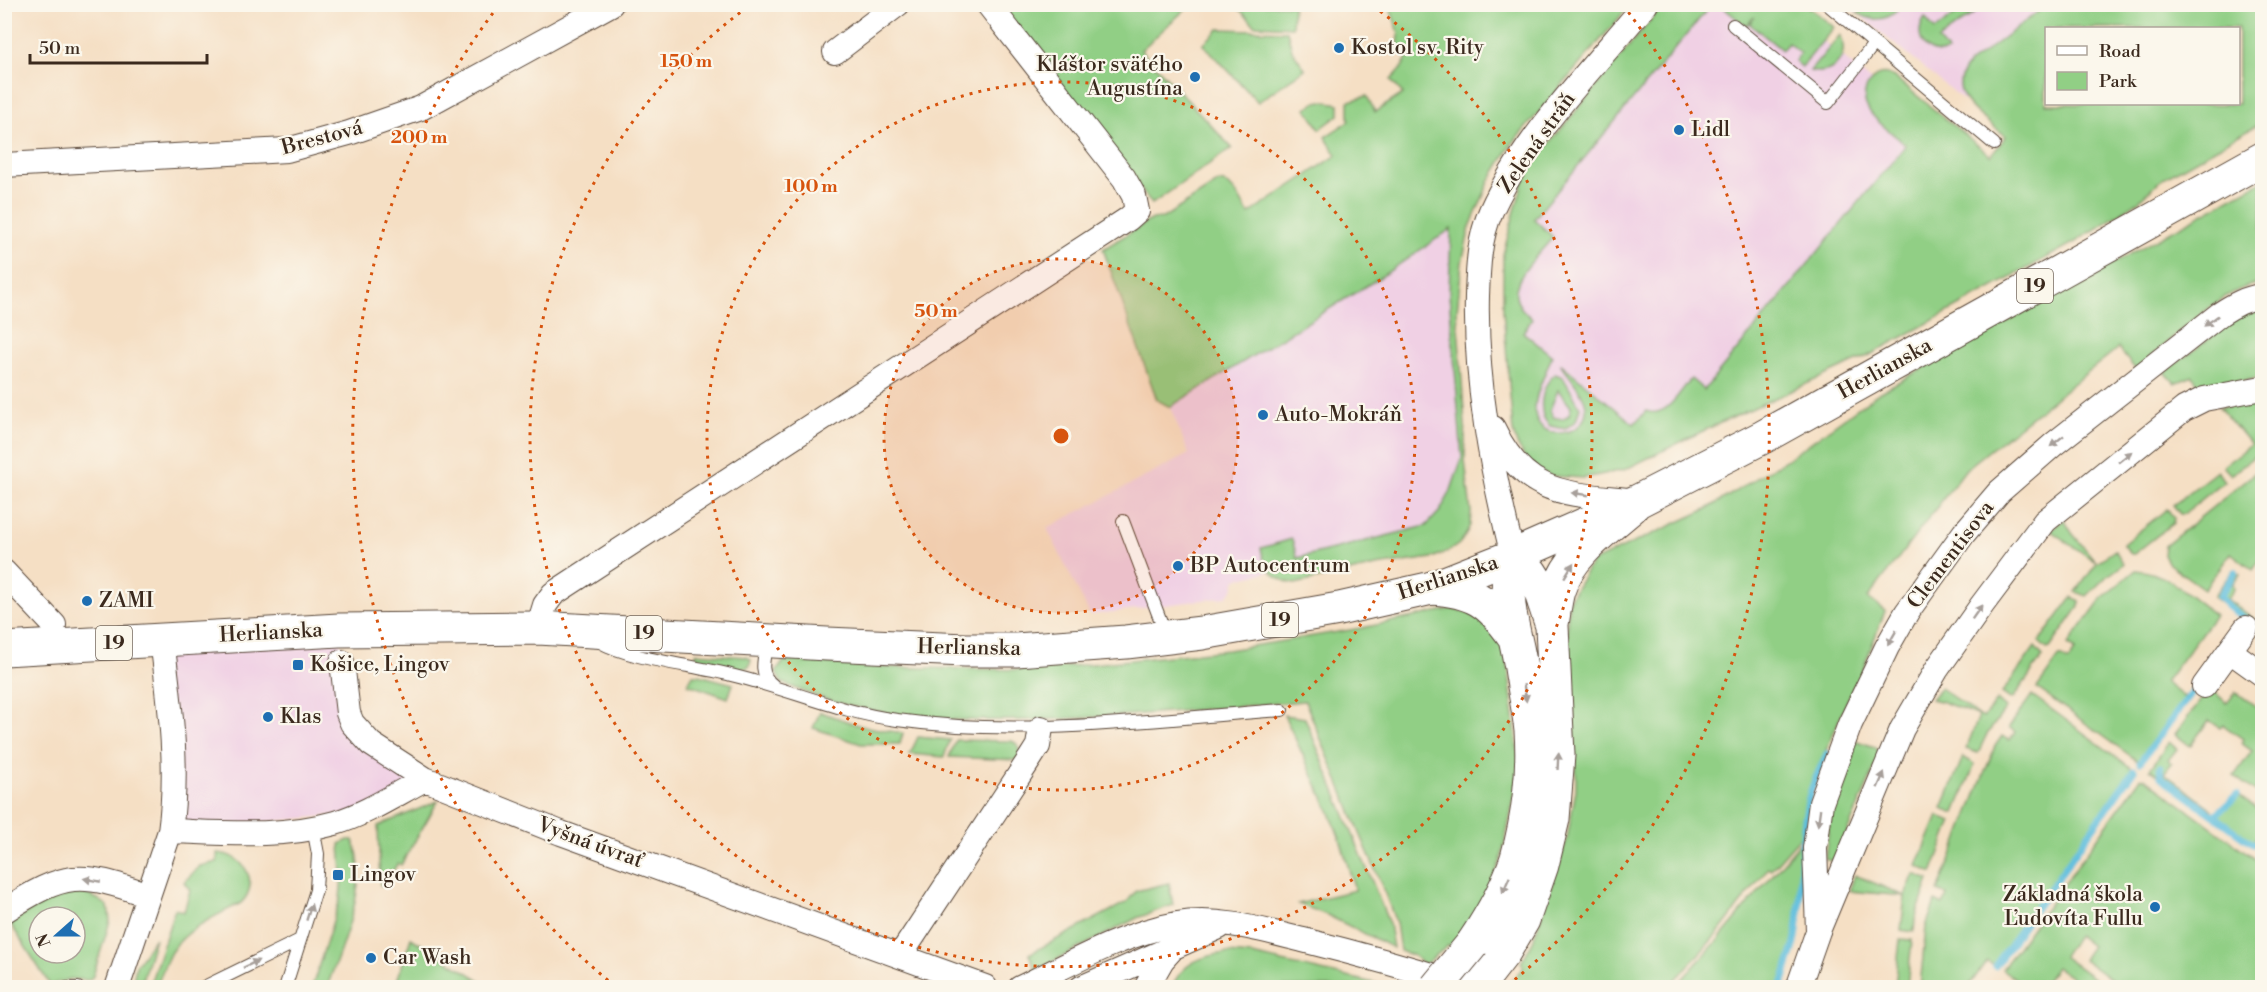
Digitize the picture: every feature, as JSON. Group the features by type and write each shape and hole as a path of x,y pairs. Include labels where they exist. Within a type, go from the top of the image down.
{"main road":[{"name":"Herlianska","path":"4,650 339,630 538,628 965,650 1057,647 1167,638 1318,613 1432,588 1513,556 1638,501 1764,437 2262,159"},
{"path":"1475,987 1504,952 1523,920 1542,865 1553,819 1558,755 1552,626 1558,591 1573,563 1638,501"},
{"path":"1513,556 1531,573 1538,584 1552,626"},
{"path":"1436,987 1473,943 1495,909 1517,857 1527,803 1531,771 1531,731 1507,604 1513,556"},
{"path":"1432,588 1455,590 1481,600 1501,618 1514,636"}],"street":[{"name":"Brestová","path":"4,165 287,150 318,143 421,108 611,4"},
{"path":"835,52 898,4"},
{"path":"538,628 545,605 553,594 1137,211 1134,196 1124,178 988,4"},
{"name":"Zelená stráň","path":"1513,556 1493,467 1484,411 1478,341 1478,277 1482,242 1491,210 1521,159 1547,122 1646,4"},
{"name":"Clementisova","path":"1818,931 1815,848 1818,816 1826,784 1850,724 1887,647 1920,593 1964,533 1999,492 2047,450 2220,314 2251,297 2262,296"},
{"name":"Clementisova","path":"1798,987 1818,931 1902,729 1944,659 2045,521 2184,409 2204,399 2262,388"},
{"path":"1484,411 1506,453 1532,480 1569,492 1638,501"},
{"path":"4,572 54,625"},
{"path":"2204,686 2246,628"},
{"path":"117,987 170,831 175,778 174,731 162,640"},
{"path":"2230,651 2262,674"},
{"name":"Vyšná úvrať","path":"342,662 348,713 352,723 371,744 425,779 561,833 986,987"},
{"path":"900,956 1038,746 1041,728"},
{"path":"170,831 272,833 313,828 336,823 359,813 425,779"},
{"path":"4,911 38,890 74,878 124,886 148,895"},
{"path":"1030,983 1114,943 1153,930 1195,922 1256,928 1475,987"},
{"path":"1030,983 1066,980 1092,985 1226,924"},
{"path":"1092,985 1099,970 1105,964 1171,934 1226,924"},
{"path":"1146,987 1162,960 1174,947"}],"lane":[{"path":"1827,4 1994,144"},
{"path":"1733,25 1828,103 1874,44"},
{"path":"1123,521 1167,638"},
{"path":"585,630 605,645 625,652 774,685 861,713 896,720 935,724 1041,728 1282,710"},
{"path":"768,640 762,668 768,681 774,685"},
{"path":"285,987 316,890 318,854 313,828"},
{"path":"202,987 300,940"},
{"path":"67,987 78,987"}],"shaded area":[{"path":"1779,4 1989,179 1707,429 1624,470 1589,478 1559,477 1517,444 1513,432 1503,320 1503,254 1511,223 1525,198 1689,5"},
{"path":"1847,5 2262,5 2262,122 2162,179 2135,204 2007,136"},
{"path":"1451,228 1449,294 1462,458 1450,493 1432,521 1423,529 1370,550 1236,579 1233,589 1226,597 1090,615 1047,528 1189,454 1170,407 1379,278"},
{"path":"339,630 348,713 425,779 359,813 170,831 162,640"}],"green space":[{"path":"1969,4 1985,5 1938,40 1948,52 1933,52 1923,44 1920,32 1925,18 1935,30"},
{"path":"1001,5 1190,5 1141,50 1232,148 1152,204"},
{"path":"1235,5 1293,5 1292,27 1255,25"},
{"path":"1389,5 1630,5 1512,144 1490,180 1470,227 1462,262 1457,311 1465,426 1465,461 1471,512 1470,525 1465,536 1449,551 1432,558 1376,566 1295,584 1281,580 1271,572 1261,548 1292,539 1297,558 1426,526 1440,511 1450,493 1462,458 1449,294 1451,229 1379,278 1170,407 1157,400 1103,249 1152,219 1163,218 1219,182 1225,183 1237,194 1249,214 1337,155 1325,137 1349,121 1349,101 1367,96 1375,112 1403,94 1391,80 1401,69 1408,56 1398,51 1399,33"},
{"path":"1663,5 1711,5 1534,219 1553,237 1523,273 1516,289 1518,303 1532,319 1523,332 1552,356 1541,383 1535,410 1538,421 1544,429 1563,433 1573,430 1581,423 1585,414 1583,397 1560,363 1634,424 1646,411 1660,411 1666,408 1691,379 1704,390 1906,145 1881,125 1867,108 1866,89 1875,77 1889,75 1894,77 1991,156 2006,136 1969,105 1960,86 1962,75 1969,64 2047,5 2262,5 2262,122 2162,179 2135,204 2077,241 1868,356 1707,429 1624,470 1584,478 1551,476 1538,470 1525,458 1513,432 1503,310 1503,254 1522,185 1528,172"},
{"path":"1720,5 1806,5 1834,27 1802,67 1795,61 1800,53 1788,43 1782,50 1750,24 1754,17 1746,26"},
{"path":"1875,5 1891,5 1897,11 1882,19 1867,18 1857,13"},
{"path":"1219,29 1287,31 1292,50 1305,69 1258,102 1203,44"},
{"path":"1840,35 1843,51 1838,64 1826,71 1810,71"},
{"path":"1322,101 1339,104 1339,115 1320,129 1306,108"},
{"path":"2262,181 2262,284 2230,294 2213,305 2136,370 2118,348 1966,469 1868,598 1885,611 1858,682 1855,683 1809,790 1802,835 1771,870 1768,868 1718,933 1669,987 1532,988 1510,982 1524,967 1521,963 1533,941 1567,839 1576,790 1576,752 1567,624 1569,600 1592,562 1709,508 1792,456 1880,392"},
{"path":"2262,309 2262,377 2217,387 2215,381 2204,384 2204,389 2201,390 2193,376 2175,383 2165,372 2241,315"},
{"path":"1555,374 1563,377 1580,407 1576,421 1565,429 1550,426 1543,414 1542,400 1550,379","holes":["1558,390 1571,407 1569,415 1562,419 1553,417 1550,410"]},
{"path":"2262,402 2262,458 2258,453 2231,475 2223,466 2251,445 2219,407"},
{"path":"2262,467 2262,557 2253,570 2231,553 2204,589 2169,564 2164,555 2165,546"},
{"path":"2217,471 2224,481 2184,514 2180,514 2173,505"},
{"path":"2167,509 2174,518 2173,523 2131,554 2123,544"},
{"path":"2064,519 2072,533 2097,563 2051,531"},
{"path":"2115,550 2124,564 2105,578 2087,596 2076,592 2097,563"},
{"path":"2136,570 2168,580 2215,615 2165,682 2185,698 2194,685 2194,692 2192,691 2139,762 2037,688 2060,656 2068,661 2076,650 2068,645 2102,598"},
{"path":"2233,570 2240,574 2232,585 2235,588 2227,599 2262,625 2262,633 2213,597"},
{"path":"2072,597 2079,602 2079,607 2047,649 2039,642"},
{"path":"1451,609 1469,612 1501,638 1508,666 1520,769 1501,860 1484,901 1452,947 1449,945 1424,965 1414,956 1400,951 1396,923 1384,891 1305,701 1077,718 1002,721 926,718 889,714 816,696 781,682 776,672 784,661 795,659 865,667 1034,670 1228,650 1362,628"},
{"path":"2035,647 2042,658 2010,699 2002,693"},
{"path":"696,653 747,657 751,660 749,667 728,668 696,657"},
{"path":"693,675 733,684 728,698 688,684"},
{"path":"1940,688 1983,718 1997,700 2006,708 1986,736 1978,753 1966,749 1979,716 1931,699"},
{"path":"2210,688 2227,703 2236,692 2262,711 2262,797 2234,776 2252,751 2241,743 2243,739 2223,725 2220,728 2209,720 2190,746 2175,734"},
{"path":"2032,695 2134,770 1994,966 1987,961 1968,987 1920,987 1926,927 1935,901 1943,905 1947,895 1938,891 1995,746 2002,736 2010,740 2015,732 2009,727"},
{"path":"820,712 861,726 903,733 900,744 861,744 813,728"},
{"path":"1284,715 1305,718 1389,924 1393,948 1327,915 1298,904 1355,890 1329,810"},
{"path":"918,737 950,740 944,757 910,754"},
{"path":"956,740 1012,741 1017,744 1020,753 1017,760 949,757"},
{"path":"1854,740 1875,747 1881,754 1834,862 1825,859 1832,800 1854,749 1851,744"},
{"path":"2169,742 2177,749 2168,760 2172,763 2164,773 2213,810 2210,814 2150,769"},
{"path":"1963,757 1975,764 1955,813 1942,808"},
{"name":"Základná škola Ľudovíta Fullu","path":"2141,778 2145,778 2262,864 2262,987 2121,987 2083,959 2092,946 2078,935 2063,956 2106,987 2085,987 2056,967 2043,985 2038,982 2034,987 2027,987 2002,969"},
{"path":"2238,795 2262,813 2262,832 2254,842 2217,815"},
{"path":"438,801 401,865 398,863 383,886 380,885 378,826"},
{"path":"1938,816 1952,821 1932,873 1917,866"},
{"path":"353,840 358,856 357,894 346,934 327,987 312,987 340,899 342,875 340,844"},
{"path":"1802,840 1795,934 1779,987 1675,987 1719,939"},
{"path":"217,853 235,858 247,871 250,887 247,895 241,903 203,923 185,936 171,952 156,987 149,987 175,909 184,912 190,890 184,882 200,866 217,862"},
{"path":"1914,874 1929,880 1915,919 1914,932 1901,930 1905,896"},
{"path":"1855,875 1905,896 1849,891"},
{"path":"1169,883 1173,905 1137,918 1036,970 1029,954 1127,902 1136,891"},
{"path":"76,891 100,900 108,906 110,921 93,976 89,980 70,979 50,985 37,965 87,965 87,905 38,905 48,899"},
{"path":"27,912 27,949 10,923"},
{"path":"155,938 140,987 132,988 136,965"},
{"path":"411,938 491,987 395,987"},
{"path":"1900,939 1912,940 1907,987 1895,987"},
{"path":"1227,953 1252,955 1391,987 1172,987 1187,966 1209,956"}],"waterway":[{"path":"2235,572 2219,597 2249,622"},
{"path":"2140,762 2193,691"},
{"path":"1795,943 1804,824 1808,800 1827,754"},
{"path":"2160,767 2161,777 2253,844"},
{"path":"1995,966 2134,770"},
{"path":"2215,816 2237,795"},
{"path":"1781,988 1795,943"}],"place":[{"name":"Kostol sv. Rity","path":"1339,48"},
{"name":"Kláštor svätého Augustína","path":"1195,77"},
{"name":"Lidl","path":"1679,130"},
{"name":"Auto-Mokráň","path":"1263,415"},
{"name":"BP Autocentrum","path":"1178,566"},
{"name":"ZAMI","path":"87,601"},
{"name":"Košice, Lingov","path":"298,665"},
{"name":"Klas","path":"268,717"},
{"name":"Lingov","path":"338,875"},
{"name":"Základná škola Ľudovíta Fullu","path":"2155,907"},
{"name":"Car Wash","path":"371,958"}]}
